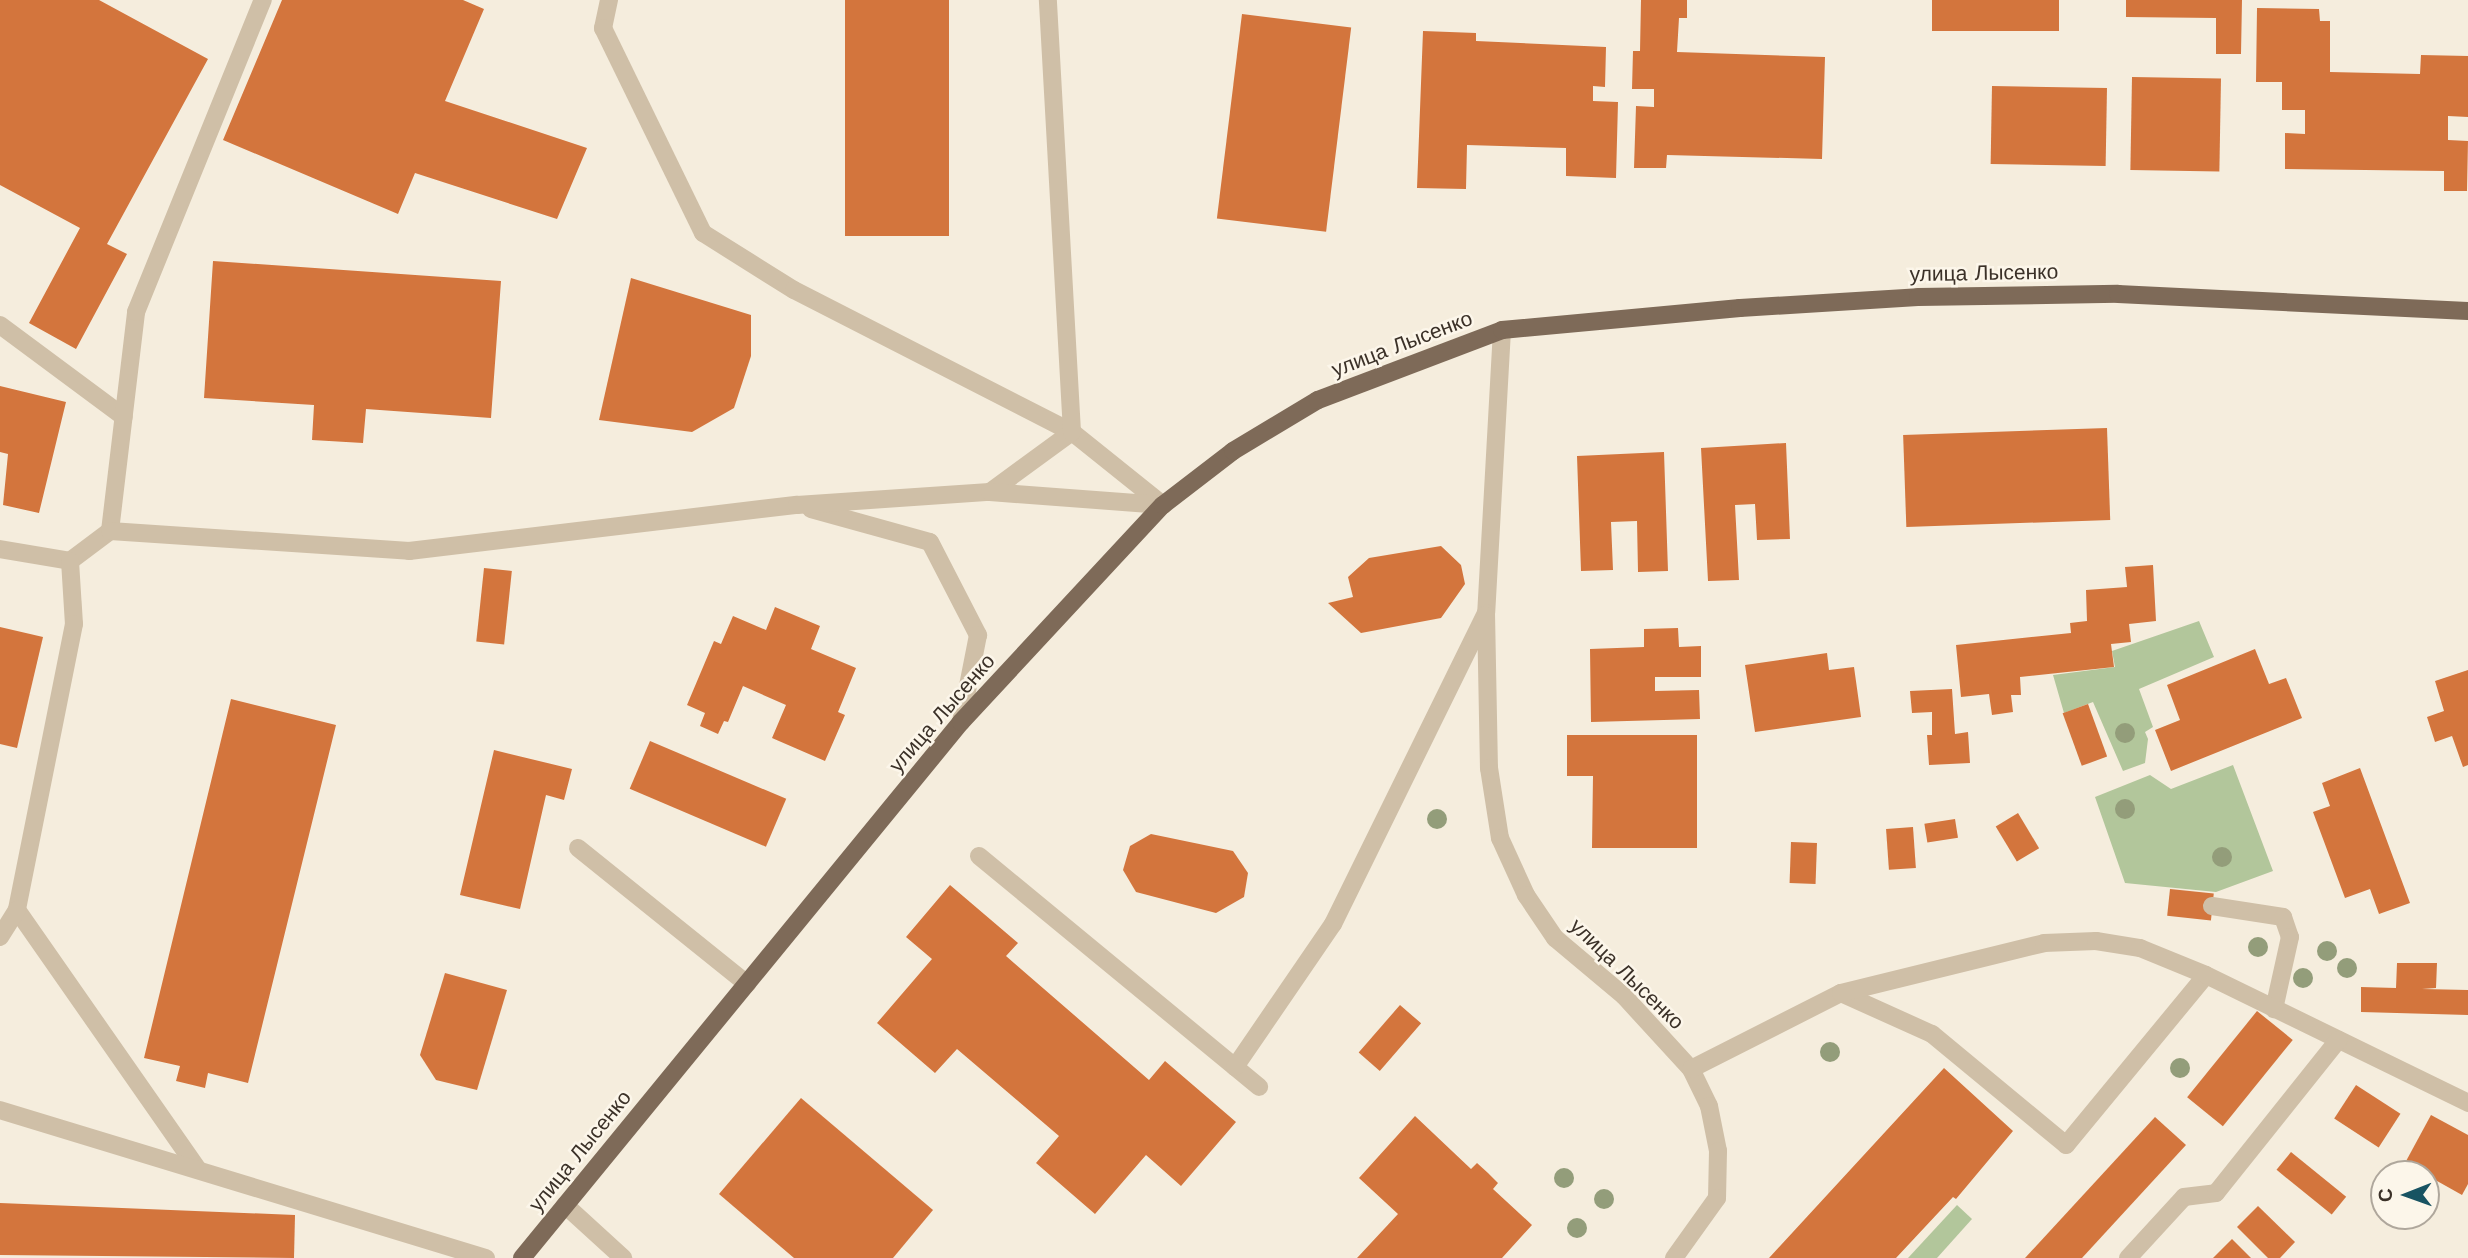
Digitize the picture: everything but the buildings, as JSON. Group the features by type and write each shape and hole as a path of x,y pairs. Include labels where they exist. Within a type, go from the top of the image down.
{"main road":[{"name":"улица Лысенко","path":"522,1258 961,722 1163,505 1233,451 1318,401 1502,330 1918,296 2118,294 2468,311"}],"street":[{"path":"110,531 136,312 263,0"},
{"path":"609,0 603,28 703,233 794,290 1072,432 1163,505"},
{"path":"1048,0 1072,432"},
{"path":"0,325 124,417"},
{"name":"улица Лысенко","path":"1502,330 1486,613 1489,768 1500,838 1516,872 1555,938 1624,996 1691,1069 1709,1106 1718,1151 1717,1198 1674,1258"},
{"path":"990,492 1072,432"},
{"path":"0,549 70,561 110,531 409,551 797,505 990,492 1163,505"},
{"path":"797,505 930,542 978,635 961,722"},
{"path":"0,937 17,910 74,624 70,561"},
{"path":"1235,1067 1333,924 1486,613"},
{"path":"578,848 747,984"},
{"path":"979,856 1259,1087"},
{"path":"2212,906 2283,917 2290,937 2274,1009"},
{"path":"17,910 198,1169"},
{"path":"1691,1069 1841,993 2044,943 2096,941 2140,948 2206,975 2468,1102"},
{"path":"1841,993 1932,1034 2066,1145 2206,975"},
{"path":"2128,1258 2184,1196 2216,1192 2338,1040"},
{"path":"0,1110 486,1258"},
{"path":"565,1205 623,1258"}],"green space":[{"path":"2199,621 2214,657 2139,689 2153,727 2145,732 2148,739 2145,763 2123,771 2093,702 2064,713 2053,675 2115,667 2112,651"},
{"path":"2233,765 2273,871 2216,892 2125,883 2095,797 2150,775 2171,789"},
{"path":"1957,1205 1972,1219 1937,1258 1908,1258"}]}
